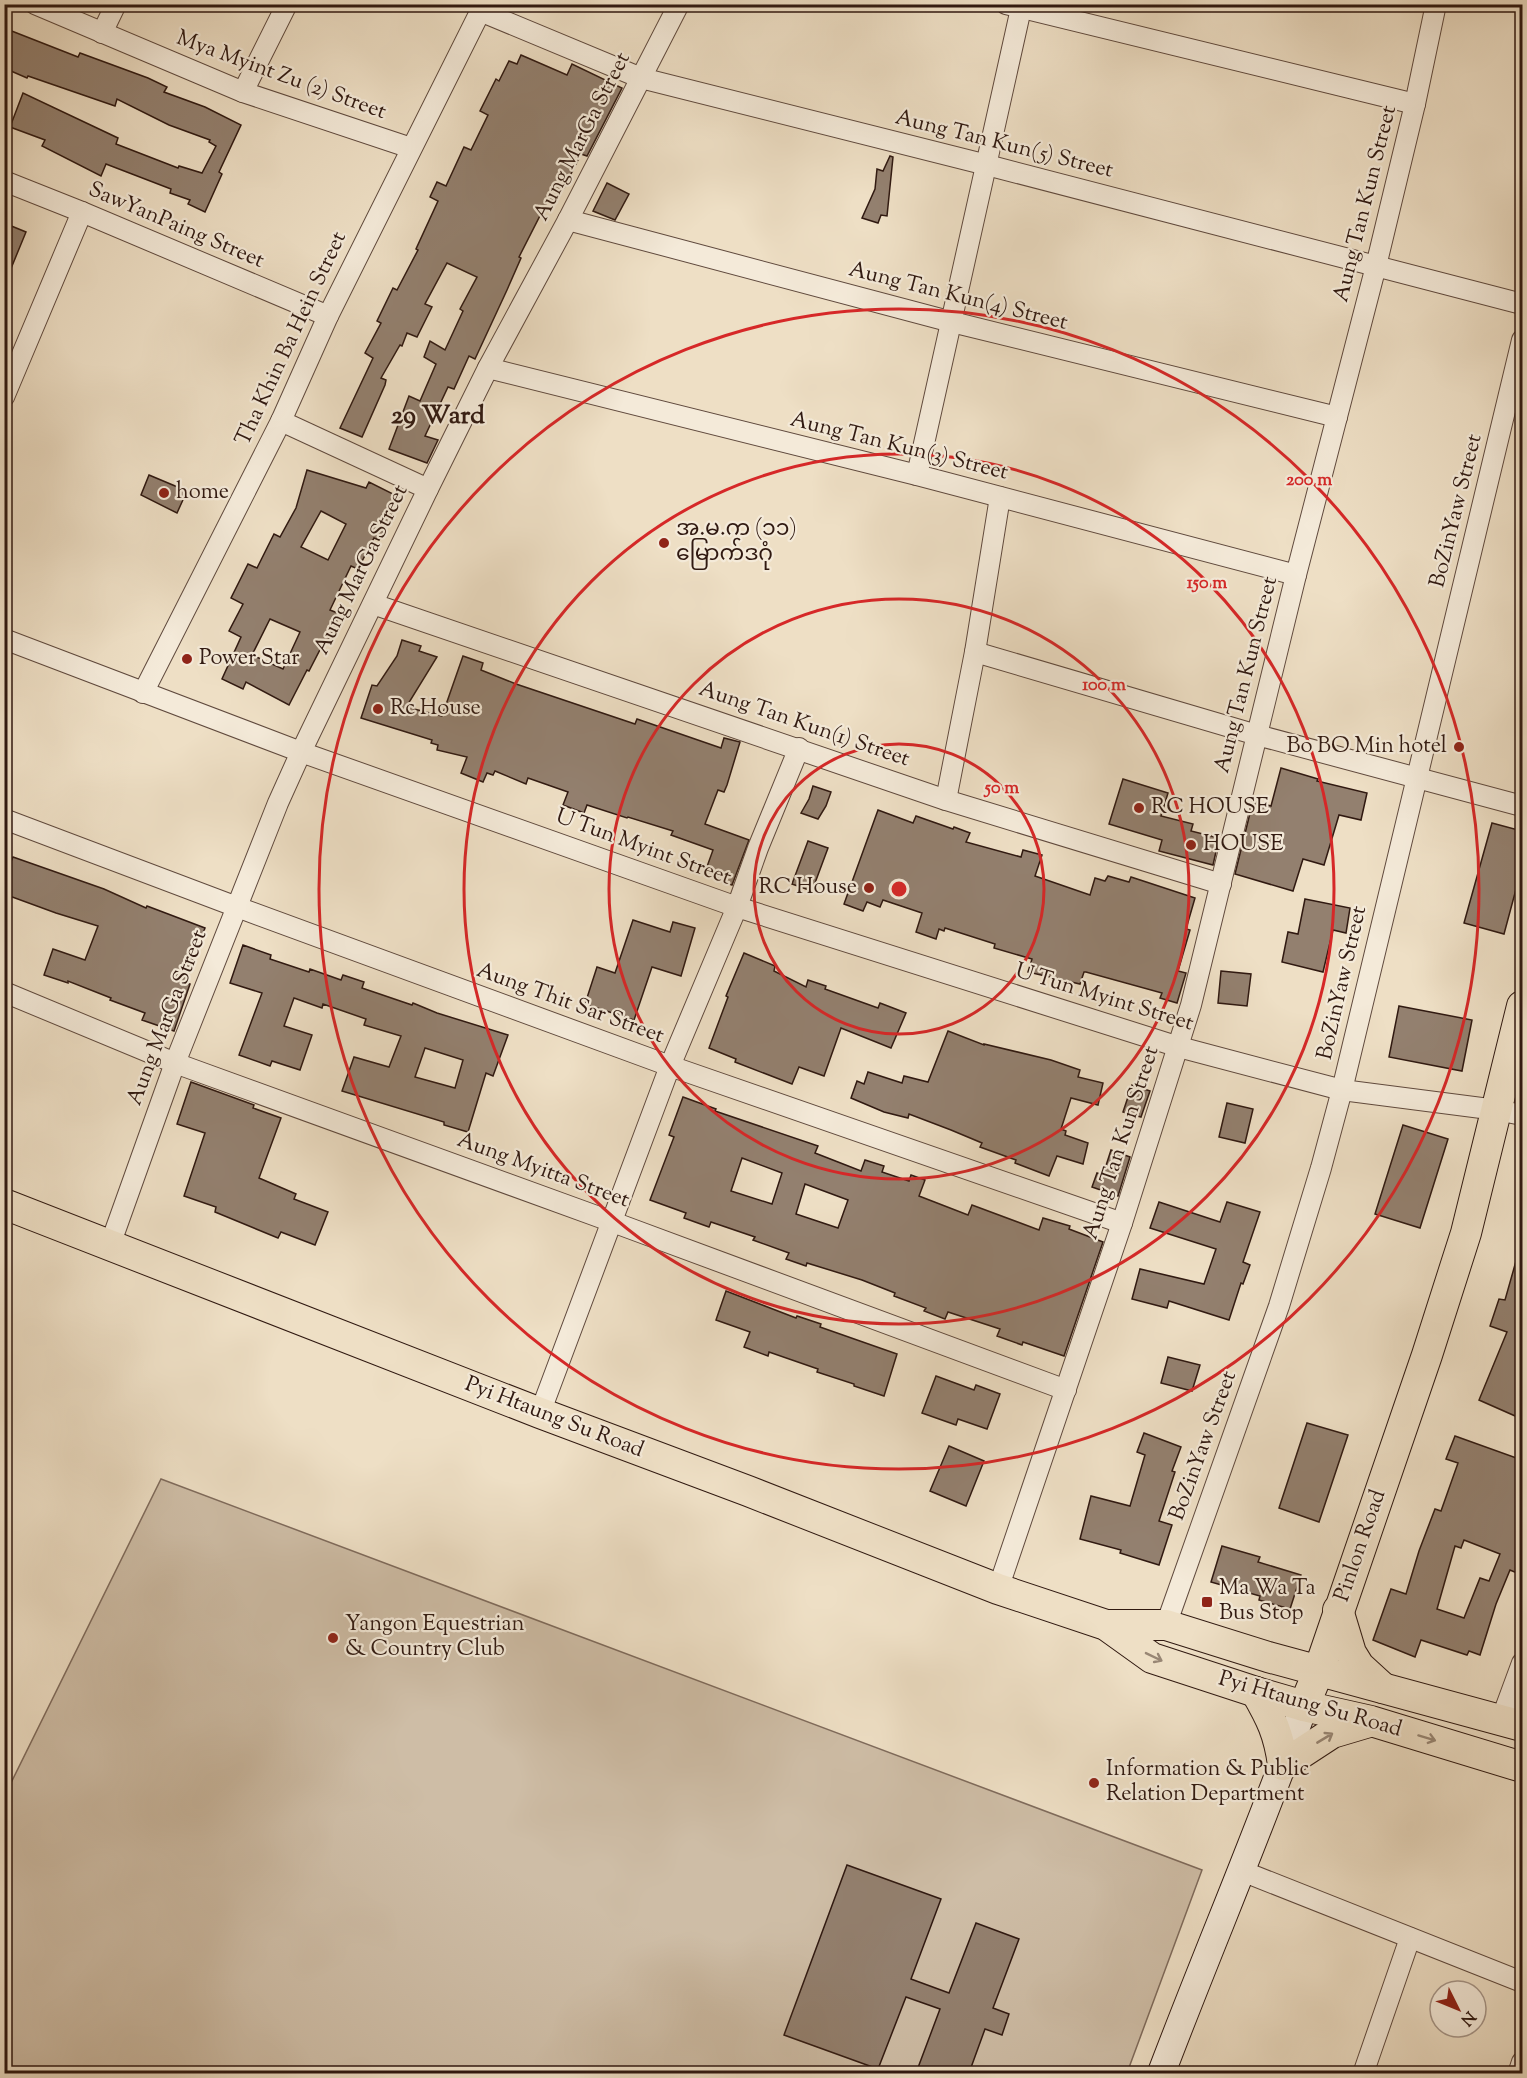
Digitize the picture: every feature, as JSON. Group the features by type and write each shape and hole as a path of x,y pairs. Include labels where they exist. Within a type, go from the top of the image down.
{"main road":[{"name":"Pinlon Road","path":"1161,2073 1319,1670 1466,1233 1510,1113 1522,1006"},
{"name":"Pyi Htaung Su Road","path":"4,1204 998,1589 1106,1625 1152,1658 1256,1692 1304,1706 1371,1721 1522,1767"},
{"path":"1268,1657 1302,1644 1338,1610 1351,1653 1359,1666 1384,1689"},
{"name":"Pyi Htaung Su Road","path":"1106,1625 1166,1625 1268,1657 1512,1723"},
{"path":"1256,1692 1275,1727 1280,1741 1283,1765 1332,1733 1371,1721"}],"street":[{"name":"Mya Myint Zu (2) Street","path":"34,4 243,92 411,148"},
{"path":"102,33 116,4"},
{"path":"243,92 287,4"},
{"name":"Aung MarGa Street","path":"110,1245 175,1063 278,803 301,752 488,368 568,220 679,4"},
{"name":"Aung Tan Kun Street","path":"998,1589 1122,1223 1191,1005 1296,575 1376,266 1415,105 1436,4"},
{"path":"917,475 987,165 1017,6 1415,105"},
{"name":"Aung Tan Kun(5) Street","path":"482,8 641,78 1522,304"},
{"name":"Tha Khin Ba Hein Street","path":"143,693 281,421 328,316 482,8"},
{"name":"SawYanPaing Street","path":"4,181 328,316"},
{"path":"4,397 10,367 82,212"},
{"name":"Aung Tan Kun(4) Street","path":"568,220 952,322 1337,417"},
{"name":"BoZinYaw Street","path":"1166,1625 1279,1306 1322,1168 1522,340"},
{"name":"Aung Tan Kun(3) Street","path":"488,368 917,475 1296,575"},
{"path":"281,421 428,489"},
{"path":"946,800 975,652 999,497"},
{"name":"Aung Tan Kun(1) Street","path":"374,604 946,800 1221,885"},
{"name":"U Tun Myint Street","path":"4,639 301,752 736,907 1179,1047 1342,1090 1510,1113"},
{"path":"975,652 1257,735 1522,806"},
{"path":"540,1413 610,1221 670,1066 799,748"},
{"name":"Aung Thit Sar Street","path":"4,819 670,1066 1122,1223"},
{"name":"Aung Myitta Street","path":"4,992 175,1063 1066,1390"},
{"path":"1512,1723 1522,1663"},
{"path":"1242,1871 1522,1982"},
{"path":"1363,2073 1410,1938"},
{"path":"1518,2073 1522,2062"}],"shaded area":[{"name":"Yangon Equestrian & Country Club","path":"161,1479 1202,1870 1127,2073 5,2073 4,1797"}],"building":[{"path":"4,28 78,57 80,53 148,78 167,87 164,92 205,107 241,125 219,172 222,174 205,212 188,204 190,200 170,193 171,189 106,164 101,176 42,146 45,140 10,127 23,93 118,138 116,144 178,168 179,166 202,173 216,146 209,142 210,140 169,125 117,99 115,106 28,76 27,78 4,68"},
{"path":"521,55 567,75 572,64 622,88 587,156 581,154 553,204 547,202 519,257 521,258 475,359 469,356 454,389 448,387 425,436 438,440 427,463 389,449 409,396 420,401 436,364 424,357 430,341 445,350 463,311 460,309 477,277 447,263 425,304 432,307 417,337 407,333 402,346 400,345 381,378 386,380 385,385 362,437 340,428 373,358 365,353 381,323 377,321 393,288 397,290 418,250 416,249 438,201 430,197 437,182 446,186 464,147 471,150 488,115 480,111 496,79 499,81 509,61 517,64"},
{"path":"890,156 893,157 887,216 881,215 878,223 862,218 875,189 877,169 883,171"},
{"path":"607,183 629,194 615,220 593,211"},
{"path":"4,223 26,232 5,283 4,283"},
{"path":"307,470 366,488 369,482 401,498 379,540 374,538 358,569 351,566 330,610 340,614 327,643 324,642 289,705 246,682 243,689 222,679 241,637 229,631 243,604 231,598 248,564 257,568 274,534 280,537 296,508","holes":["321,511 346,524 328,560 301,547","270,619 300,632 283,669 252,655"]},
{"name":"home","path":"149,475 187,491 177,513 141,495"},
{"path":"402,640 421,646 419,651 437,657 408,704 415,706 414,709 442,716 463,656 483,663 481,670 516,684 635,724 637,719 721,748 724,738 740,742 727,785 724,792 718,790 705,824 749,840 732,885 704,875 713,850 671,835 673,831 587,805 584,813 563,805 568,792 528,778 526,784 495,771 493,775 487,773 483,782 461,773 467,757 437,750 438,745 431,743 432,740 361,718 372,685 377,686 397,656"},
{"path":"1281,768 1318,779 1317,781 1367,793 1361,820 1339,815 1324,865 1303,859 1293,891 1235,874 1253,801 1271,806"},
{"path":"1123,779 1168,793 1161,816 1193,824 1191,831 1219,838 1213,865 1159,851 1162,840 1109,824"},
{"path":"813,786 831,792 818,819 801,813"},
{"path":"878,810 913,823 916,816 953,829 954,827 970,833 966,842 1021,857 1023,850 1042,855 1035,876 1090,895 1095,878 1105,881 1108,876 1129,882 1131,877 1195,898 1186,929 1190,930 1178,971 1186,973 1177,1003 1160,998 1162,993 1086,972 1080,984 1028,972 1032,959 994,948 995,944 945,928 944,931 939,929 936,939 916,932 922,913 883,900 880,907 867,902 863,911 844,904"},
{"path":"1492,823 1522,831 1522,867 1504,934 1464,923"},
{"path":"808,841 828,848 812,891 792,884"},
{"path":"13,857 205,928 185,983 190,984 174,1031 142,1020 145,1013 110,1000 111,998 68,981 68,983 44,975 53,949 85,960 98,926 4,894 4,878"},
{"path":"1305,899 1350,908 1346,933 1333,930 1323,972 1282,962 1288,932 1298,934"},
{"path":"633,920 670,932 673,922 695,928 681,976 652,967 634,1020 585,1004 597,967 615,973"},
{"path":"243,945 271,955 270,959 341,980 343,975 364,982 362,988 508,1035 493,1076 486,1073 468,1132 444,1125 444,1122 342,1091 354,1057 389,1067 401,1036 364,1025 366,1019 323,1004 322,1008 294,998 284,1026 312,1035 300,1070 272,1061 270,1066 239,1055 262,993 230,983","holes":["425,1048 463,1060 455,1088 415,1077"]},
{"path":"744,953 775,966 774,971 806,987 808,980 826,986 825,989 878,1008 880,1003 906,1013 891,1048 841,1028 824,1076 799,1067 792,1084 735,1062 736,1059 709,1048 728,997 726,996"},
{"path":"1221,971 1251,974 1247,1006 1218,1003"},
{"path":"1399,1006 1472,1020 1462,1071 1389,1057"},
{"path":"948,1031 984,1045 1051,1060 1080,1070 1078,1077 1103,1083 1098,1105 1071,1098 1061,1129 1066,1131 1065,1135 1088,1143 1083,1164 1057,1156 1049,1176 1015,1163 1016,1160 980,1147 982,1143 951,1130 909,1114 908,1118 884,1112 851,1098 857,1081 864,1084 868,1072 902,1083 904,1076 928,1082"},
{"path":"191,1082 254,1105 253,1108 281,1118 259,1178 296,1194 294,1199 328,1212 315,1245 281,1232 278,1238 215,1212 216,1207 184,1196 205,1133 177,1124"},
{"path":"1132,1085 1150,1091 1141,1117 1123,1112"},
{"path":"683,1097 716,1109 715,1111 818,1146 815,1153 861,1171 865,1160 884,1166 882,1172 909,1181 911,1175 925,1180 919,1196 968,1215 972,1205 1039,1230 1043,1218 1070,1226 1069,1229 1103,1242 1064,1356 997,1336 1000,1329 948,1312 945,1319 924,1311 926,1308 894,1296 895,1293 862,1280 786,1259 789,1253 753,1240 755,1237 711,1222 709,1227 684,1218 686,1213 650,1200 674,1137 669,1135","holes":["742,1158 782,1173 772,1204 731,1191","805,1184 848,1200 838,1228 796,1214"]},
{"path":"1227,1103 1253,1109 1245,1143 1219,1137"},
{"path":"1403,1125 1448,1139 1420,1228 1375,1214"},
{"path":"1111,1150 1130,1157 1118,1196 1092,1187 1097,1173 1103,1175"},
{"path":"1159,1202 1220,1222 1227,1202 1260,1212 1243,1262 1250,1265 1243,1284 1241,1283 1229,1320 1169,1301 1167,1308 1132,1299 1140,1269 1204,1284 1216,1249 1150,1228"},
{"path":"1518,1254 1522,1254 1522,1419 1479,1400 1507,1332 1490,1326 1499,1299 1505,1300"},
{"path":"726,1291 796,1318 797,1316 821,1324 820,1327 897,1354 884,1396 817,1372 818,1369 769,1352 768,1356 744,1347 750,1332 716,1320"},
{"path":"1168,1357 1200,1365 1192,1391 1161,1383"},
{"path":"936,1376 974,1390 976,1385 1000,1394 987,1429 958,1419 956,1425 922,1413"},
{"path":"1307,1423 1348,1435 1319,1522 1279,1508"},
{"path":"1144,1433 1181,1447 1159,1521 1172,1525 1159,1565 1120,1553 1121,1550 1080,1539 1091,1496 1130,1506 1145,1455 1137,1452"},
{"path":"1455,1436 1522,1460 1522,1558 1517,1573 1510,1570 1496,1604 1480,1655 1469,1651 1467,1655 1421,1640 1415,1657 1373,1640 1391,1589 1406,1594 1435,1509 1441,1511 1458,1463 1446,1459","holes":["1464,1540 1500,1554 1489,1581 1480,1578 1464,1618 1437,1609 1455,1546 1461,1548"]},
{"path":"949,1446 984,1461 966,1506 930,1491"},
{"path":"1222,1546 1260,1557 1258,1562 1301,1575 1290,1609 1259,1600 1260,1596 1211,1582"},
{"path":"847,1865 941,1899 911,1979 949,1993 976,1923 1019,1939 993,2008 1009,2014 1002,2035 985,2029 969,2073 916,2073 940,2009 906,1997 878,2069 784,2035"}],"place":[{"name":"home","path":"164,493"},
{"name":"အ.မ.က (၁၁) မြောက်ဒဂုံ","path":"664,543"},
{"name":"Power Star","path":"187,659"},
{"name":"Rc House","path":"378,709"},
{"name":"Bo BO Min hotel","path":"1459,747"},
{"name":"RC HOUSE","path":"1139,808"},
{"name":"HOUSE","path":"1191,845"},
{"name":"RC House","path":"869,888"},
{"name":"Ma Wa Ta Bus Stop","path":"1207,1602"},
{"name":"Yangon Equestrian & Country Club","path":"333,1638"},
{"name":"Information & Public Relation Department","path":"1094,1783"}],"district":[{"name":"29 Ward","path":"438,416"}]}
